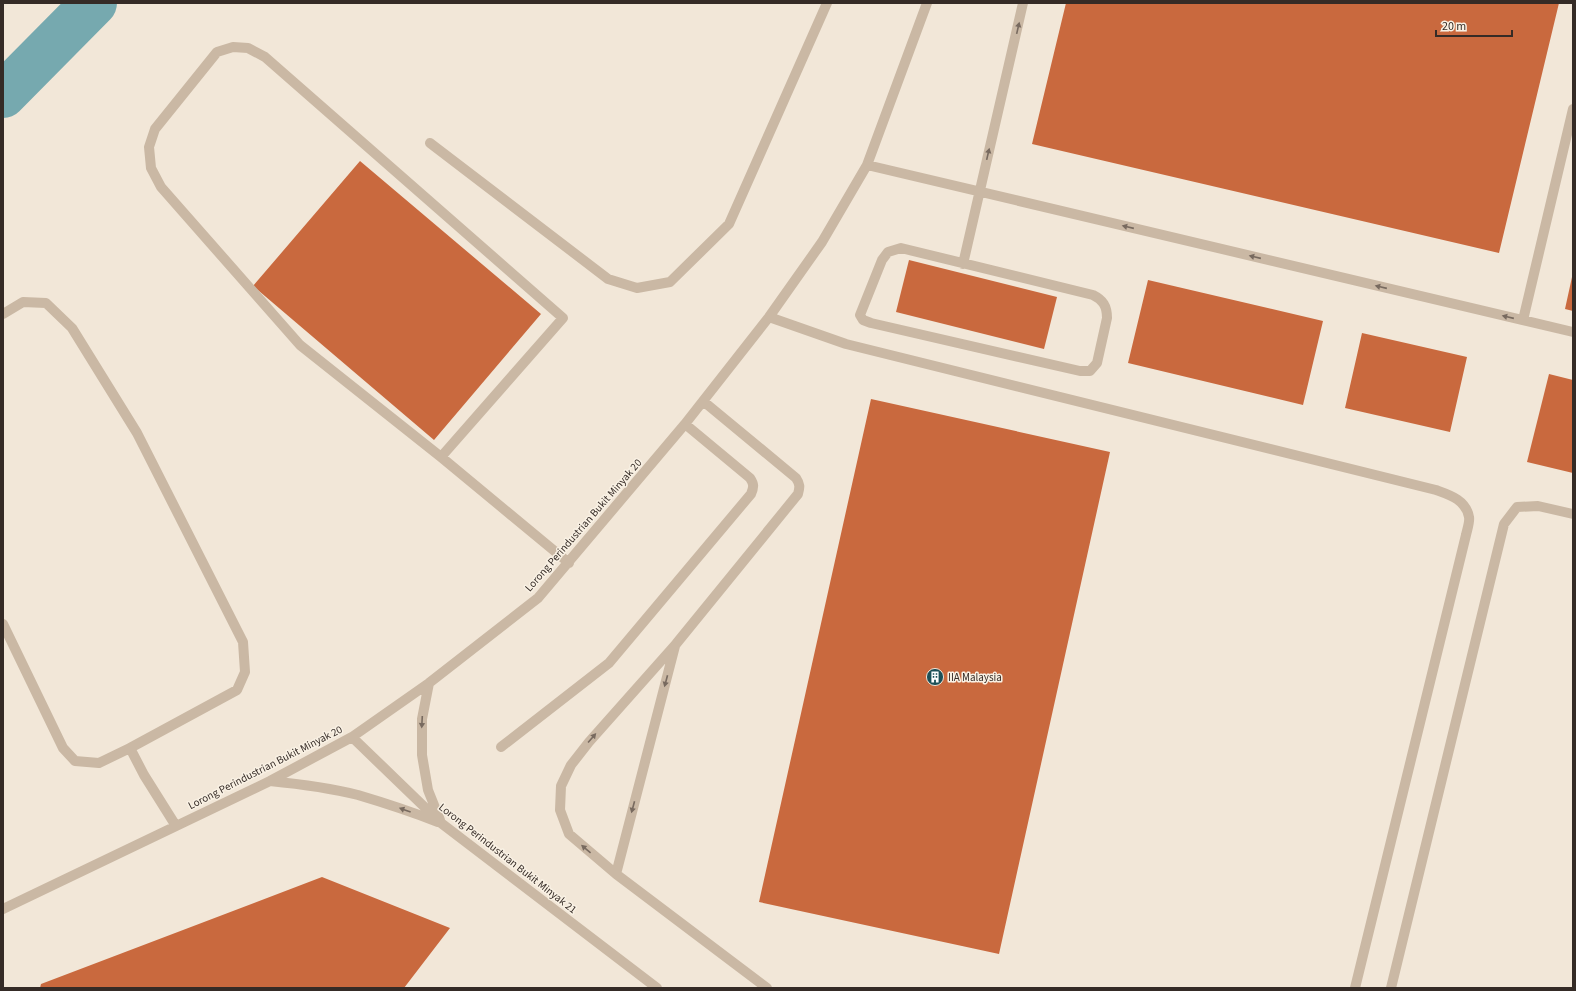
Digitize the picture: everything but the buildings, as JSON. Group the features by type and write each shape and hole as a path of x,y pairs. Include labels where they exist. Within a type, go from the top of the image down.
{"street":[{"path":"430,143 608,279 637,288 670,282 729,224 827,3"},
{"name":"Lorong Perindustrian Bukit Minyak 20","path":"3,909 270,780 352,737 429,683 538,598 685,424 770,317 822,242 866,165 927,3"},
{"path":"963,264 1024,3"},
{"path":"441,458 563,318 265,57 248,48 233,47 217,52 155,129 149,147 151,168 161,187 300,345 569,563"},
{"path":"1523,320 1573,109"},
{"path":"866,165 1573,332"},
{"path":"900,248 963,264 1093,295 1099,298 1104,303 1107,310 1107,318 1097,363 1090,371 1080,371 871,323 863,320 860,315 882,260 888,252 900,248"},
{"path":"3,314 23,302 46,303 72,328 137,433 243,642 245,672 237,690 130,748 99,763 75,761 63,748 3,624"},
{"path":"770,317 846,344 1436,490 1451,495 1463,503 1469,517 1466,535 1354,988"},
{"path":"703,401 796,478 799,482 800,488 793,500 676,644 589,742 571,765 561,786 560,810 569,834 616,874 767,988"},
{"path":"502,747 609,663 754,489 750,478 685,424"},
{"path":"1391,988 1504,524 1517,507 1538,506 1573,514"},
{"path":"616,874 676,644"},
{"path":"429,683 422,719 422,754 428,790 442,823"},
{"name":"Lorong Perindustrian Bukit Minyak 21","path":"352,737 442,823 657,988"},
{"path":"130,748 144,775 176,826"},
{"path":"270,780 314,786 358,795 442,823"}],"waterway":[{"path":"3,95 94,3"}],"place":[{"name":"IIA Malaysia","path":"935,677"}]}
